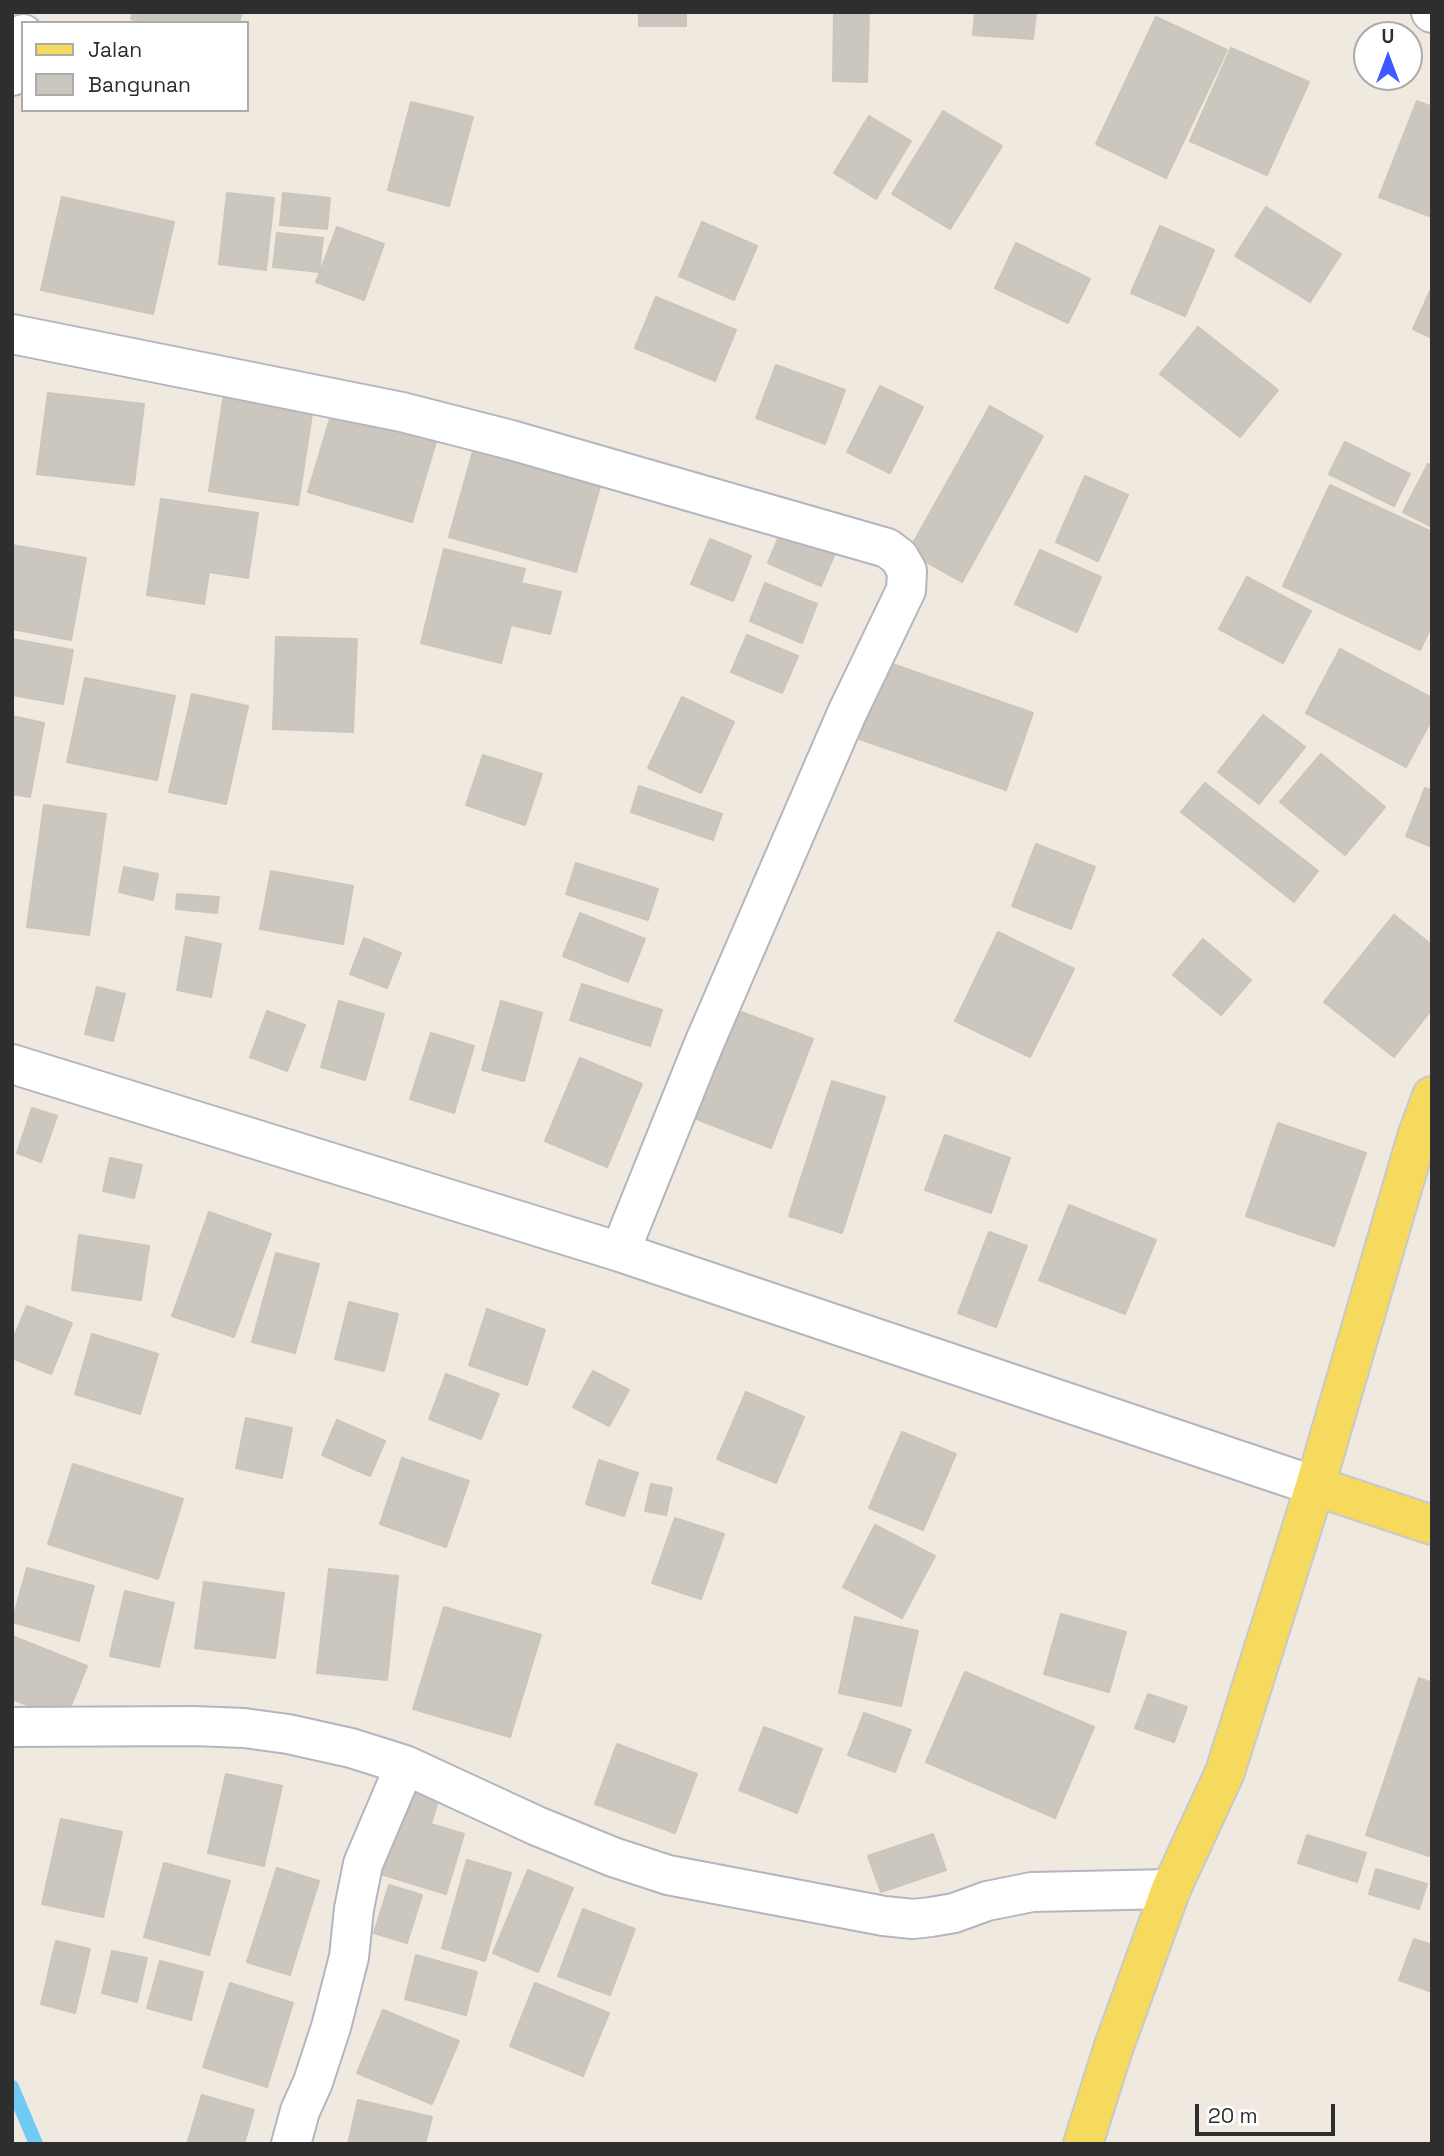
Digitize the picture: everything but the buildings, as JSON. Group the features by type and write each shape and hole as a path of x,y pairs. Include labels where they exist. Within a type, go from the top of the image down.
{"main road":[{"path":"1083,2144 1113,2049 1171,1889 1225,1772 1315,1486 1413,1151 1432,1096"},
{"path":"1315,1486 1432,1525"}],"street":[{"path":"12,76 21,42"},
{"path":"12,334 402,412 511,440 887,548 898,557 907,571 906,590 841,726 703,1046 620,1252"},
{"path":"12,1064 620,1252 1315,1486"},
{"path":"12,1727 130,1725 244,1728 288,1734 351,1748 405,1765 537,1826 613,1857 668,1875 884,1916 913,1919 931,1917 1032,1892 1171,1889"},
{"path":"291,2144 334,2016 349,1957 354,1909 363,1864 405,1765"}],"waterway":[{"path":"12,2087 36,2144"}]}
